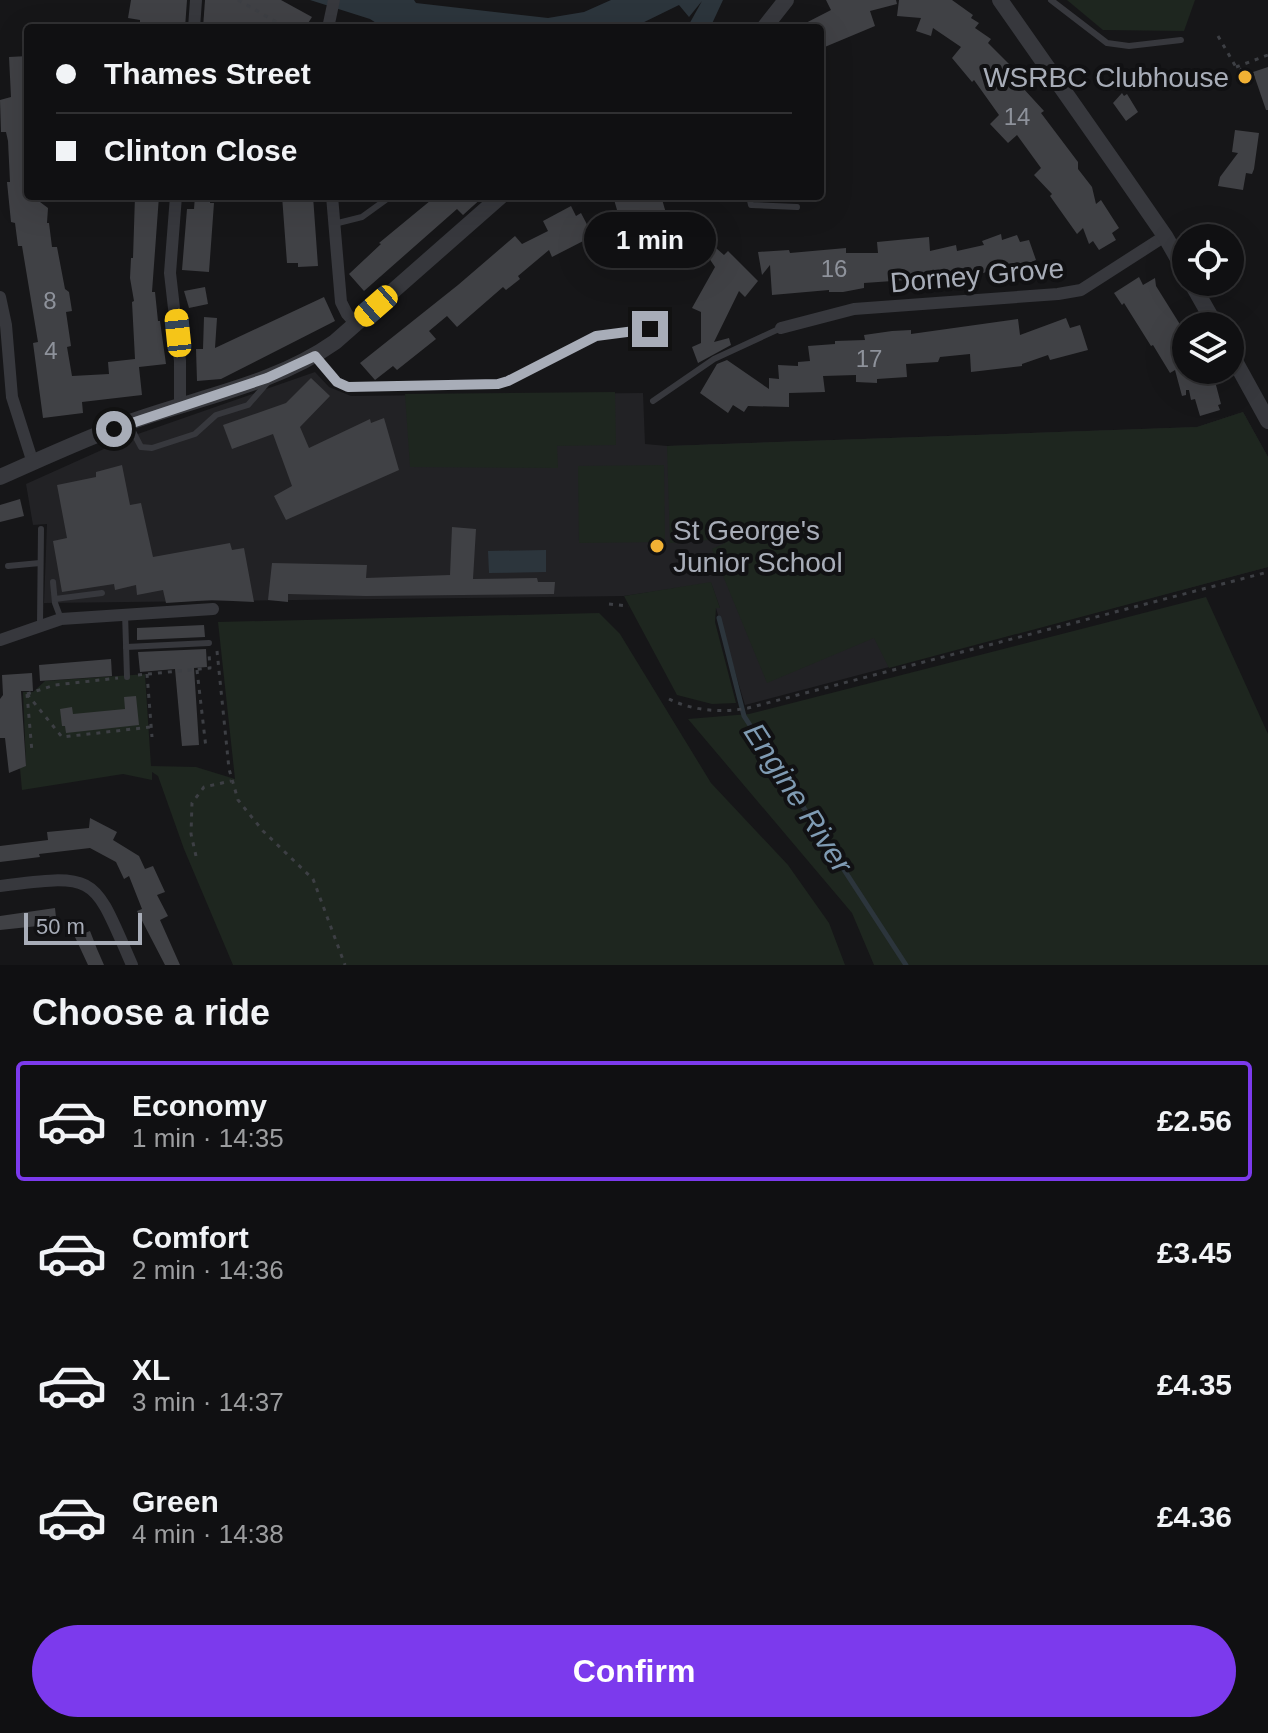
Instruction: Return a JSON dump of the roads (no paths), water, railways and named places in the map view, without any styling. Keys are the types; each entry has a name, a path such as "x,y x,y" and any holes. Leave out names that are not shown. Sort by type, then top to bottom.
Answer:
{"street":[{"path":"194,24 196,0"},
{"path":"330,22 334,0"},
{"path":"767,24 786,0"},
{"path":"1000,0 1172,248"},
{"path":"176,200 170,273 180,361 180,406"},
{"path":"332,200 341,302 356,324"},
{"path":"0,477 128,422 272,376 315,356 356,324 496,200"},
{"name":"Dorney Grove","path":"781,328 854,309 1081,290 1165,236"},
{"path":"0,297 6,325 12,397 33,463"},
{"path":"1244,377 1268,421"},
{"path":"0,640 61,619 213,609"},
{"path":"0,886 53,879 83,882 95,890 106,907 132,965"}],"lane":[{"path":"1051,0 1107,43 1129,46 1181,40"},
{"path":"334,224 362,217 385,200"},
{"path":"750,200 751,205 797,207"},
{"path":"653,401 714,359 781,328"},
{"path":"315,356 337,382 348,387 498,384 596,336 650,329"},
{"path":"128,422 141,447 146,449 189,437 216,415 248,405 272,376"},
{"path":"40,624 41,529"},
{"path":"8,566 40,563"},
{"path":"53,582 61,619"},
{"path":"55,599 102,593"},
{"path":"125,613 127,677"},
{"path":"126,647 209,643"}],"waterway":[{"name":"Engine River","path":"719,618 744,716 906,965"}],"place":[{"name":"WSRBC Clubhouse","path":"1245,77"},
{"name":"St George's Junior School","path":"657,546"}]}
